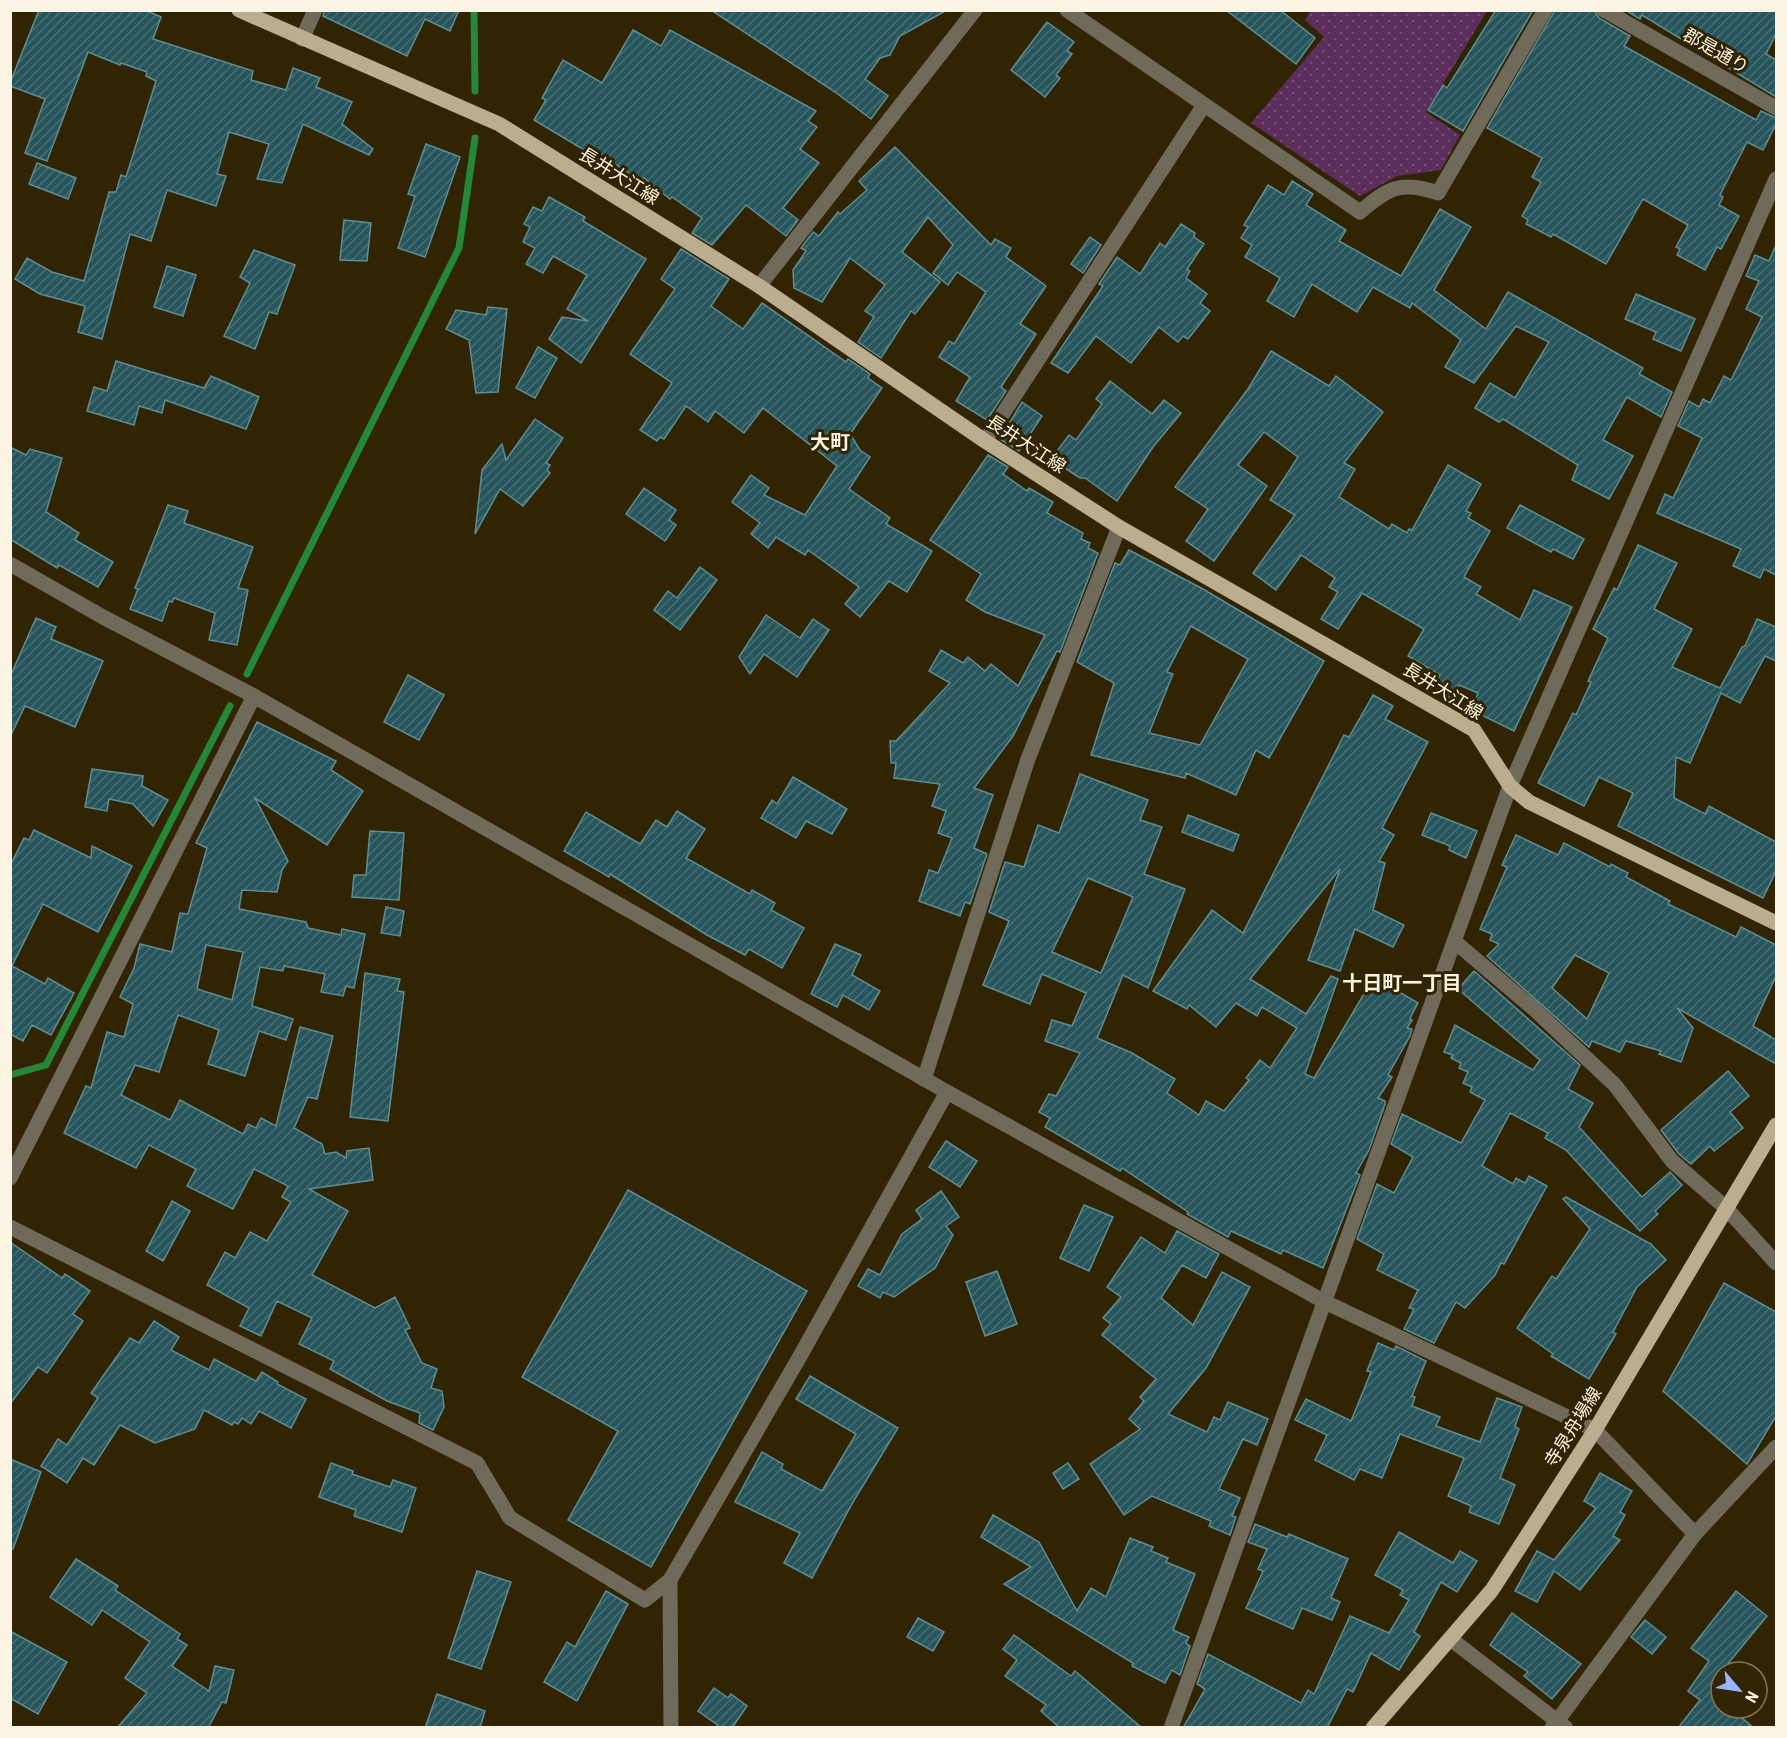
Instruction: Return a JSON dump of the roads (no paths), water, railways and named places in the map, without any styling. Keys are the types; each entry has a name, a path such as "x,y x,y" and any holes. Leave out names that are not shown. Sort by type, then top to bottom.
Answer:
{"main road":[{"name":"長井大江線","path":"239,10 499,124 759,286 985,441 1119,527 1474,730 1510,786 1529,802 1776,923"},
{"name":"寺泉舟場線","path":"1373,1728 1452,1640 1492,1590 1595,1430 1776,1125"}],"street":[{"path":"302,39 315,10"},
{"path":"759,286 975,10"},
{"path":"1067,10 1360,212 1384,191 1416,185 1438,193 1545,10"},
{"name":"郡是通り","path":"1604,10 1776,108"},
{"path":"985,441 1204,105"},
{"path":"1171,1728 1510,786 1776,179"},
{"path":"924,1079 1028,759 1119,527"},
{"path":"10,564 103,617 254,696 924,1079 1325,1302 1595,1430 1695,1534"},
{"path":"10,1178 254,696"},
{"path":"1454,941 1533,1008 1615,1085 1672,1161 1726,1208 1776,1263"},
{"path":"10,1227 477,1463 510,1518 645,1600 670,1580 799,1358 947,1092"},
{"path":"1452,1640 1558,1725 1695,1534 1776,1447"},
{"path":"670,1580 671,1728"}],"waterway":[{"path":"474,10 475,91"},
{"path":"247,674 459,248 475,138"},
{"path":"10,1075 46,1065 230,706"}],"district":[{"name":"大町","path":"830,442"},
{"name":"十日町一丁目","path":"1402,983"}]}
